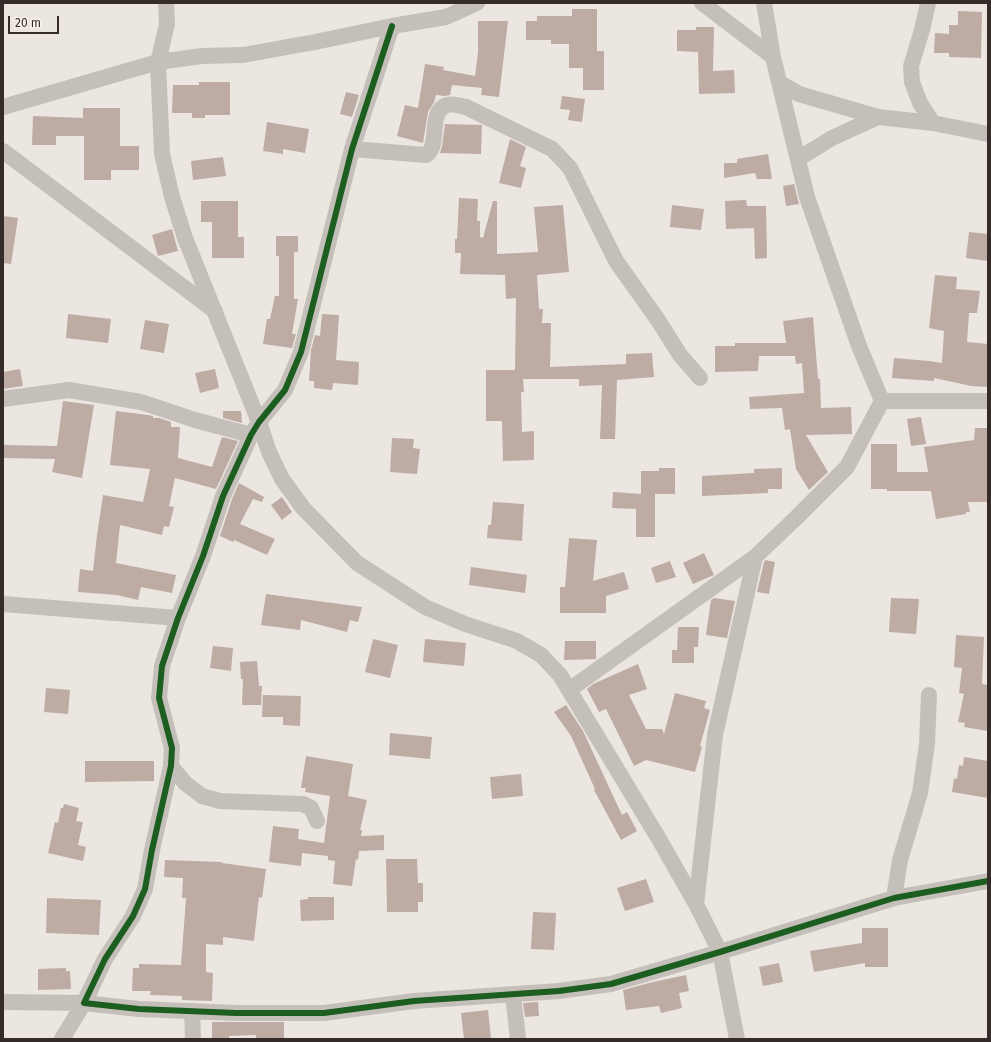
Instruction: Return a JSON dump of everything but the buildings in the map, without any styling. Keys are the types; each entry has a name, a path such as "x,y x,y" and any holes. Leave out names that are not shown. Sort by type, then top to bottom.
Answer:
{"street":[{"path":"166,3 167,24 158,62 162,154 172,197 185,238 215,312 255,428 282,479 303,508 357,563 425,607 465,624 517,641 541,655 560,675 659,839 696,904 720,952 737,1039"},
{"path":"3,107 158,62 202,56 243,55 315,42 392,26 446,17 477,3"},
{"path":"702,3 773,57"},
{"path":"764,3 773,57 810,205 859,346 882,401"},
{"path":"928,3 922,30 911,66 912,82 920,103 933,123"},
{"path":"62,1039 84,1003 105,959 133,916 145,889 152,850 171,766 172,748 160,698 162,666 178,618 203,556 223,496 255,428 285,390 301,352 352,149 392,26"},
{"path":"780,83 799,94 878,117 933,123 988,134"},
{"path":"352,149 426,155 431,150 437,113 446,105 466,107 552,149 570,168 616,261 658,320 680,355 700,378"},
{"path":"798,159 832,138 878,117"},
{"path":"3,151 215,312"},
{"path":"3,399 69,390 140,402 196,420 255,428"},
{"path":"882,401 988,401"},
{"path":"569,690 755,557 798,518 847,466 882,401"},
{"path":"696,904 715,735 755,557"},
{"path":"3,604 178,618"},
{"path":"894,898 900,860 920,793 927,744 929,695"},
{"path":"171,766 185,783 202,796 220,801 303,804 310,808 317,821"},
{"path":"3,1002 84,1003 139,1009 236,1013 324,1013 414,1001 559,991 611,984 894,898 988,881"},
{"path":"513,995 518,1039"},
{"path":"192,1011 193,1039"}],"cycle path":[{"path":"392,26 352,149 301,352 285,390 259,422 251,435 223,496 203,556 178,618 162,666 159,698 172,748 171,766 152,850 145,889 133,916 105,959 84,1003 139,1009 236,1013 324,1013 414,1001 559,991 611,984 894,898 988,881"}]}
